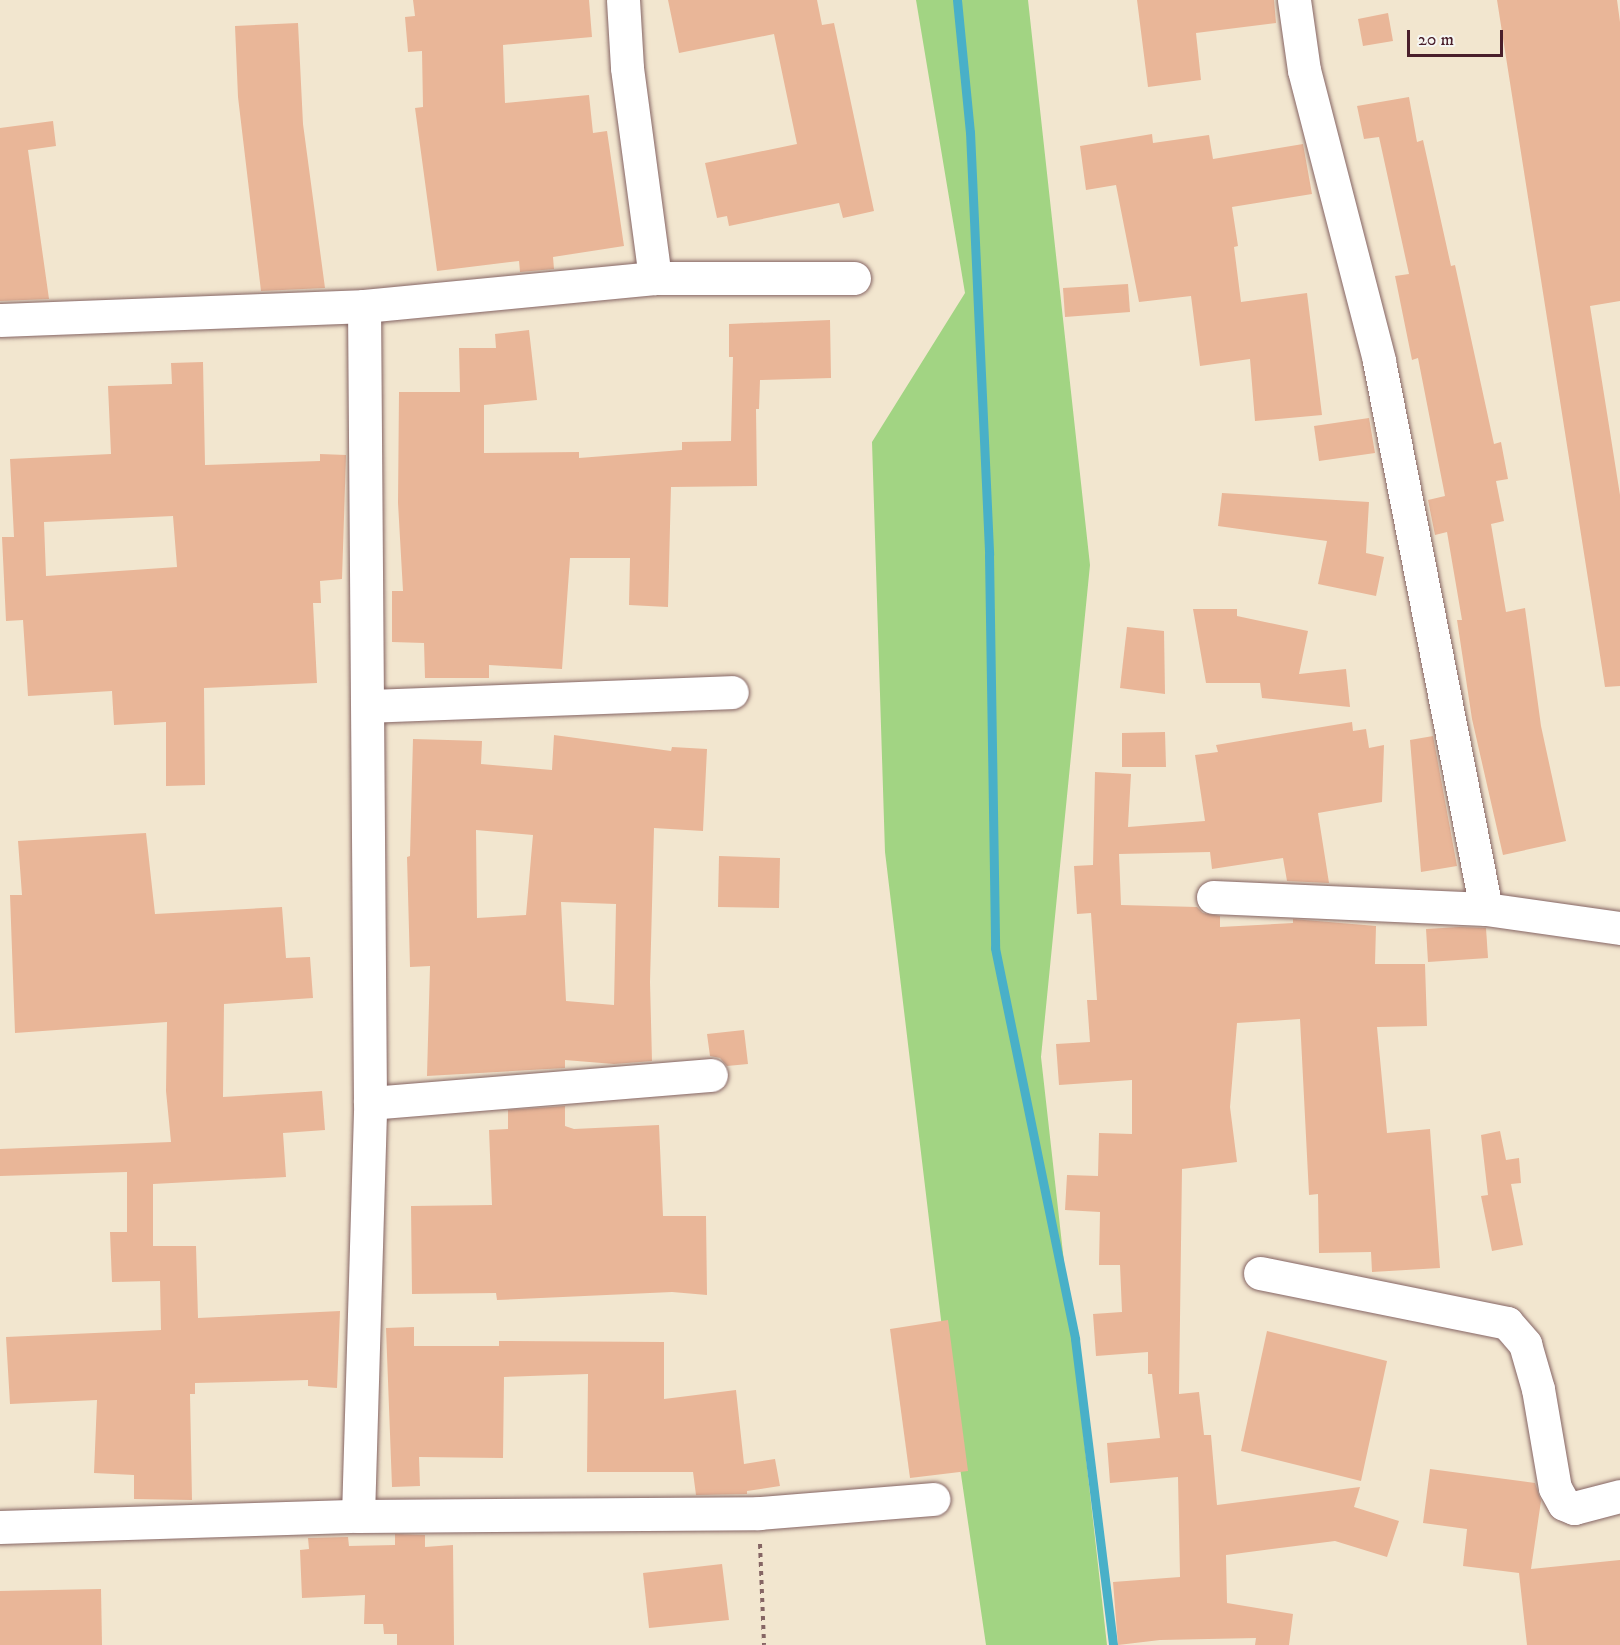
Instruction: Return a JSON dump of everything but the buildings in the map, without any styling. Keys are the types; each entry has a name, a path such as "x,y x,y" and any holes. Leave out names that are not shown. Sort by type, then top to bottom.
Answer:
{"street":[{"path":"623,0 627,68 655,278"},
{"path":"1294,0 1304,70 1379,361 1486,909"},
{"path":"0,320 364,306 655,278 854,278"},
{"path":"358,1516 370,1103 364,306"},
{"path":"368,706 732,692"},
{"path":"1213,897 1486,909 1620,928"},
{"path":"370,1103 711,1075"},
{"path":"1260,1272 1507,1323 1525,1344 1538,1389 1555,1488 1564,1504 1574,1508 1620,1496"},
{"path":"0,1527 358,1516 759,1513 933,1499"}],"path":[{"path":"759,1513 764,1645"}],"green space":[{"path":"916,0 1028,0 1090,565 1041,1057 1107,1645 986,1645 953,1420 885,852 872,442 965,293"}],"waterway":[{"path":"957,0 970,132 989,555 995,948 1075,1339 1113,1645"}]}
